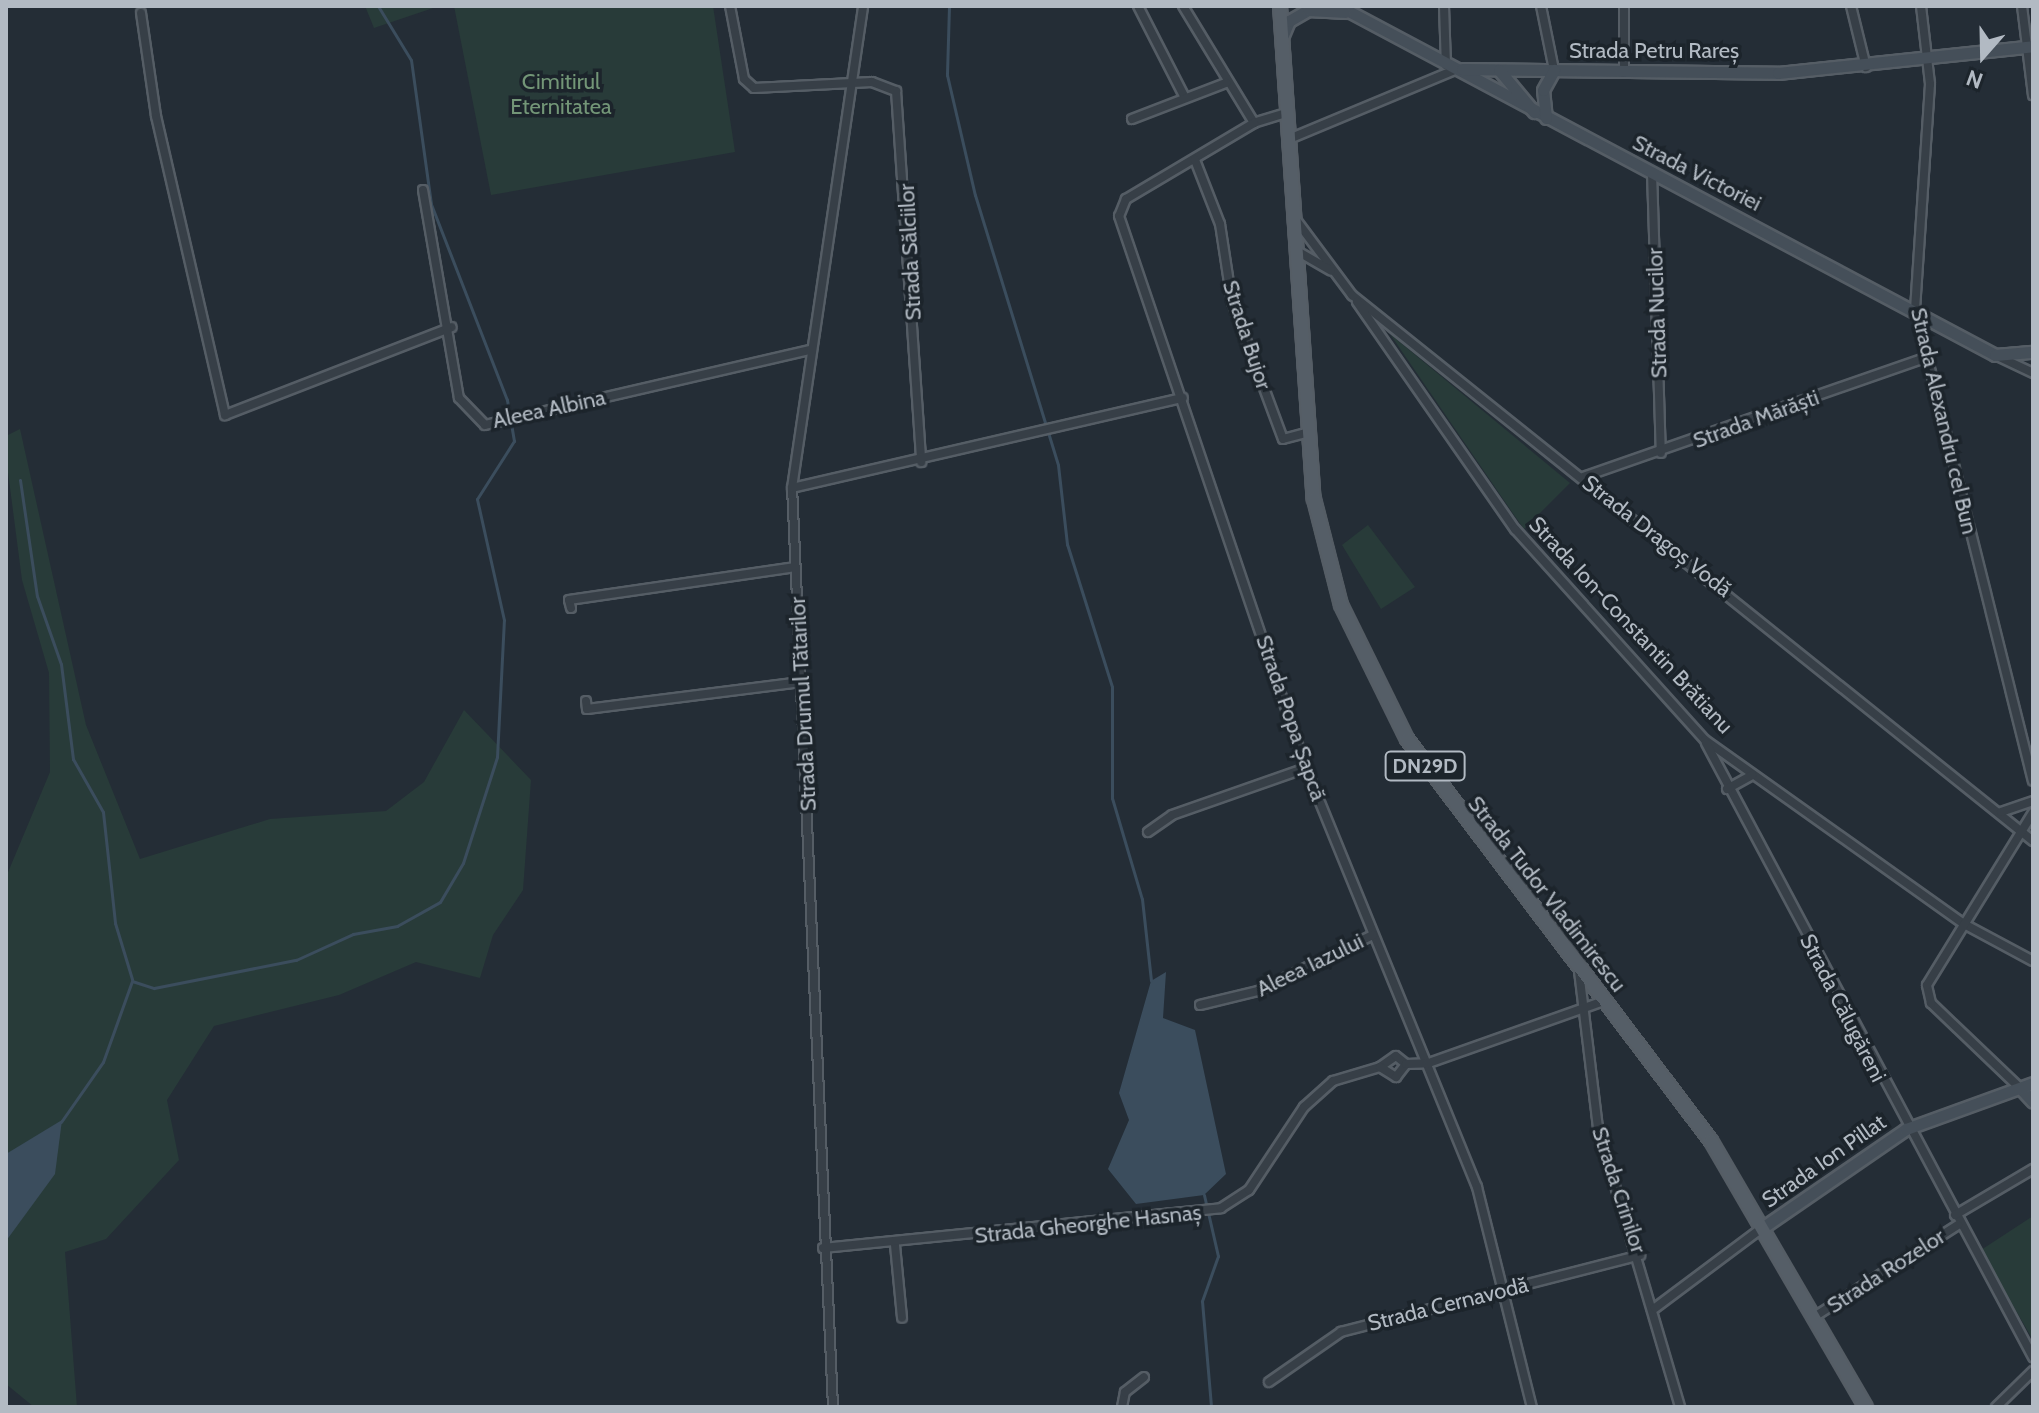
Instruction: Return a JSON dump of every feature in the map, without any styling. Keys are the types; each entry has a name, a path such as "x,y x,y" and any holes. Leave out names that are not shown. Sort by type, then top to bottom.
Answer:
{"main road":[{"name":"DN29D","path":"1280,6 1295,218"},
{"name":"Strada Victoriei","path":"1294,6 1308,10 1342,9 1534,112 1915,308 1995,355"},
{"path":"1281,39 1289,21 1308,10"},
{"name":"Strada Petru Rareș","path":"1451,67 1624,73 1866,68 1928,63 2031,46"},
{"path":"1499,70 1534,112"},
{"path":"1546,118 1543,90 1554,70"},
{"name":"Strada Tudor Vladimirescu","path":"1295,218 1309,432 1326,554 1385,704 1579,970 1711,1141 1866,1407"},
{"path":"1995,355 2033,352"},
{"name":"Strada Ion Pillat","path":"1762,1228 1906,1129 2022,1090 2033,1083"},
{"path":"2022,1090 2033,1102"}],"street":[{"path":"730,6 746,84 851,82"},
{"name":"Strada Drumul Tătarilor","path":"833,1407 823,1248 792,488 809,350 863,6"},
{"path":"1138,6 1184,96"},
{"path":"1183,6 1226,83 1254,123"},
{"path":"1444,6 1451,67"},
{"path":"1541,6 1554,70"},
{"path":"1624,6 1624,73"},
{"path":"1851,6 1866,68"},
{"name":"Strada Alexandru cel Bun","path":"1921,6 1928,63 1915,308 2033,781"},
{"path":"2022,6 2031,46 2033,95"},
{"path":"141,13 156,116 225,415 452,327"},
{"name":"Strada Petru Rareș","path":"1289,139 1451,67"},
{"name":"Strada Sălciilor","path":"851,82 890,85 903,111 921,462"},
{"path":"1132,119 1184,96 1226,83"},
{"name":"Strada Popa Șapcă","path":"1286,113 1254,123 1126,199 1119,216 1306,768 1373,935 1429,1063 1477,1187 1532,1407"},
{"name":"Strada Bujor","path":"1195,160 1217,214 1232,302 1283,439 1309,432"},
{"name":"Strada Nucilor","path":"1652,172 1661,453"},
{"name":"Aleea Albina","path":"423,190 452,327 464,410 485,425 809,350"},
{"name":"Strada Dragoș Vodă","path":"1295,218 1352,295 1583,477 2033,841"},
{"path":"1297,251 1334,273"},
{"name":"Strada Ion-Constantin Brătianu","path":"1352,295 1515,529 1705,740 1964,924 2033,961"},
{"path":"1995,355 2033,373"},
{"name":"Strada Mărăști","path":"1583,477 1661,453 1928,357"},
{"path":"792,488 1039,436 1183,398"},
{"path":"571,608 569,600 796,567"},
{"path":"586,701 587,709 801,682"},
{"name":"Strada Călugăreni","path":"1705,740 1727,789 1906,1129 2033,1357"},
{"path":"1148,832 1172,815 1306,768"},
{"path":"1727,789 1752,775"},
{"path":"2000,812 2033,801"},
{"path":"2022,1090 1926,996 1964,924 2033,813"},
{"name":"Aleea Iazului","path":"1200,1005 1258,991 1373,935"},
{"name":"Strada Crinilor","path":"1579,970 1598,1128 1640,1255 1680,1407"},
{"name":"Strada Gheorghe Hasnaș","path":"823,1248 895,1245 1198,1215 1221,1208 1249,1190 1316,1092 1380,1067 1396,1077 1406,1064 1429,1063 1604,1001"},
{"path":"1380,1067 1396,1056 1406,1064"},
{"name":"Strada Rozelor","path":"1955,1215 2033,1169"},
{"name":"Strada Rozelor","path":"1814,1317 1958,1225"},
{"name":"Strada Ion Pillat","path":"1655,1308 1762,1228"},
{"path":"895,1245 902,1318"},
{"name":"Strada Cernavodă","path":"1269,1382 1341,1332 1640,1255"},
{"path":"1996,1407 2033,1371"},
{"path":"1122,1407 1125,1392 1144,1377"}],"green space":[{"path":"365,6 439,6 374,28"},
{"name":"Cimitirul Eternitatea","path":"454,6 713,6 735,152 491,195"},
{"path":"1390,334 1570,483 1524,529 1512,512"},
{"path":"20,429 86,725 140,859 270,819 386,811 424,782 464,710 531,780 523,890 493,935 480,978 416,962 339,995 214,1026 167,1100 179,1160 106,1239 65,1252 77,1407 34,1407 6,1384 6,877 50,772 49,673 22,580 6,457 6,436"},
{"path":"1368,525 1415,587 1381,609 1342,545"},
{"path":"2033,1216 2033,1340 1981,1250"}],"water":[{"path":"1166,972 1163,1018 1195,1030 1226,1174 1204,1195 1136,1204 1108,1169 1129,1120 1119,1093 1151,981"},
{"path":"62,1120 55,1174 6,1241 6,1154"}],"waterway":[{"path":"61,1122 103,1062 132,981 154,988 296,960 353,934 397,926 440,902 463,863 497,757 504,620 477,499 514,441 507,400 431,204 411,60 378,6"},
{"path":"949,6 947,75 975,195 1058,465 1067,544 1112,687 1112,798 1142,899 1151,981"},
{"path":"20,480 37,596 61,664 73,759 103,812 115,923 132,979"},
{"path":"1204,1195 1218,1256 1202,1301 1211,1407"}]}
